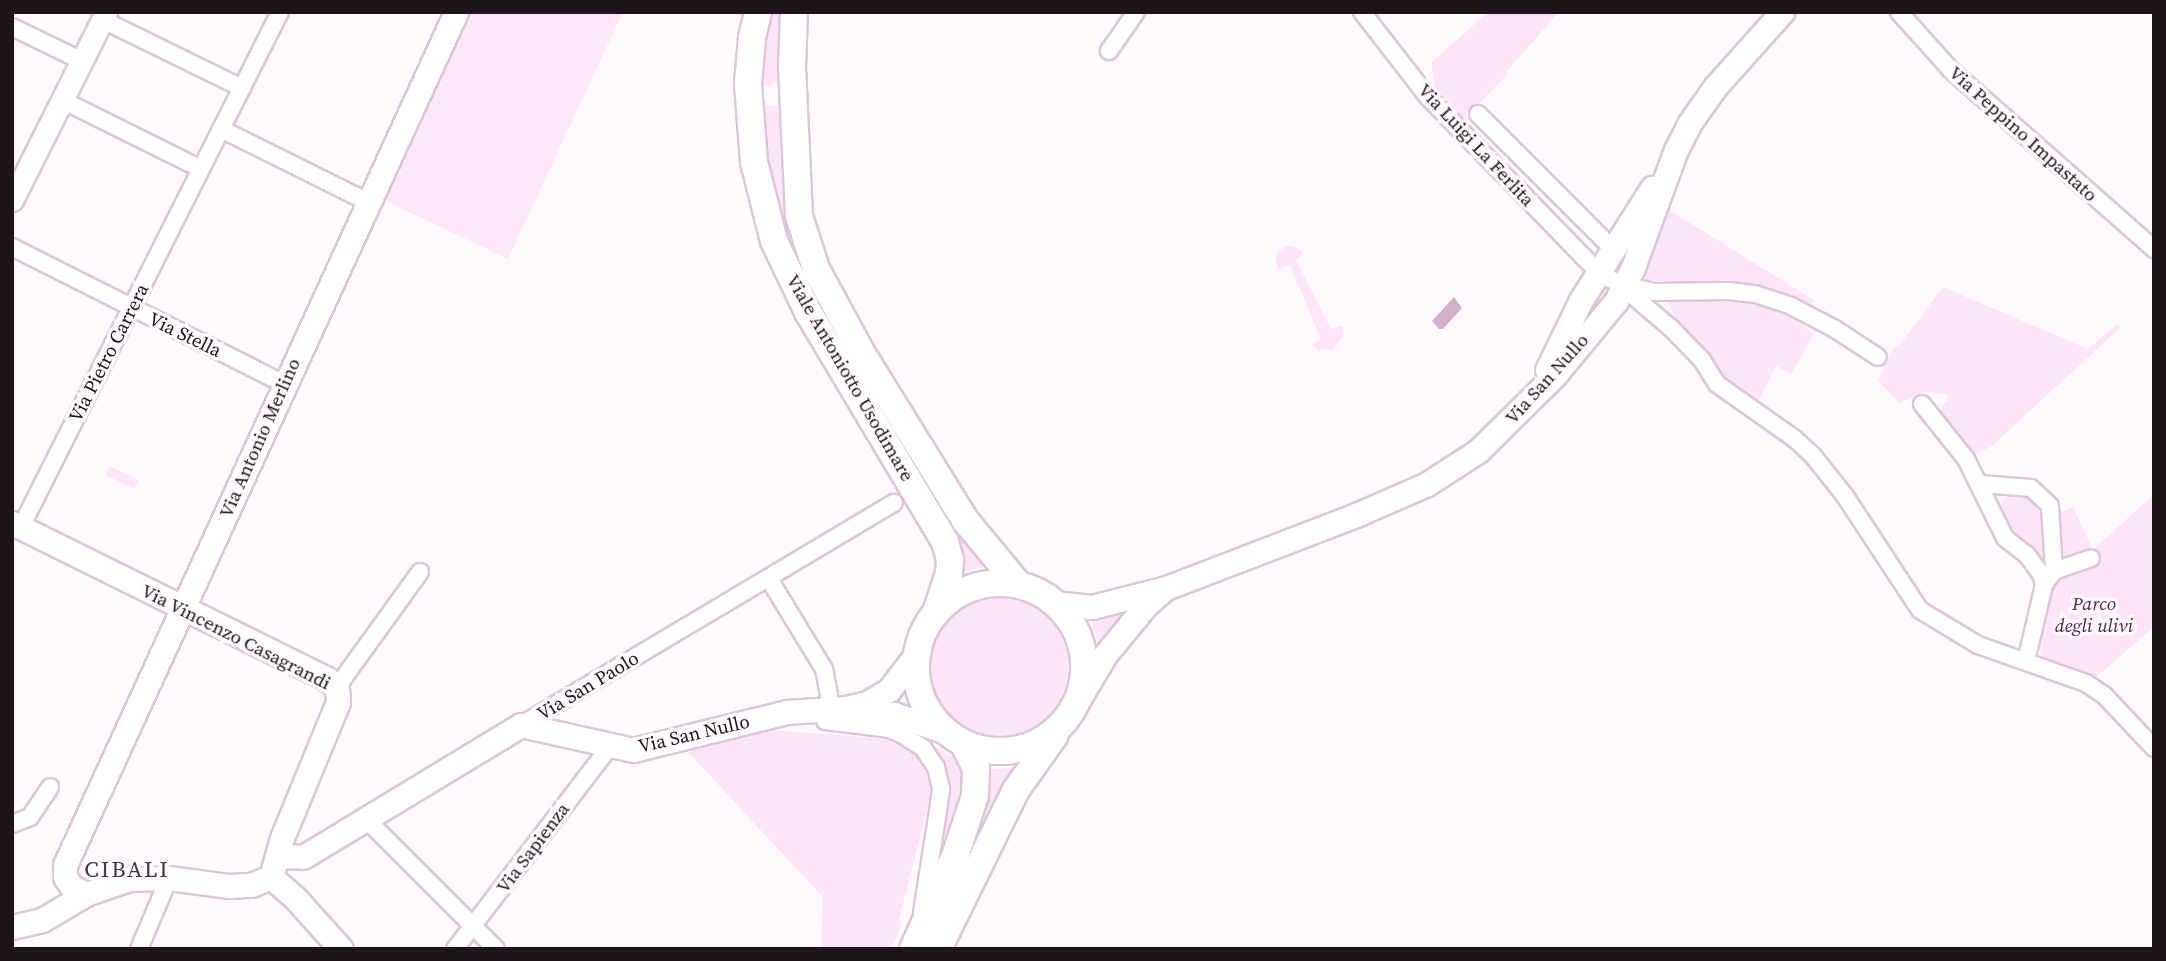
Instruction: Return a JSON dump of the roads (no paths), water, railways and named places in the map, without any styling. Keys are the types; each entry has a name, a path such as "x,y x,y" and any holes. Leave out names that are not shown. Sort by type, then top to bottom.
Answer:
{"main road":[{"name":"Via Antonio Merlino","path":"86,894 72,887 65,877 65,865 457,12"},
{"name":"Viale Antoniotto Usodimare","path":"758,12 752,38 748,85 754,162 775,241 808,312 945,542 950,560 949,573 936,613"},
{"name":"Viale Antoniotto Usodimare","path":"794,12 792,67 799,216 816,270 861,352 965,520 1018,584"},
{"name":"Via San Nullo","path":"1054,603 1092,607 1166,588 1345,520 1427,484 1478,451 1535,395 1616,301 1625,285 1637,227 1676,150 1715,87 1782,12"},
{"path":"748,85 770,95 780,90 792,67"},
{"path":"1535,395 1581,300 1613,248 1637,227"},
{"name":"Via Vincenzo Casagrandi","path":"17,525 327,679 337,687 338,702 282,838 275,866"},
{"path":"826,715 894,714 955,737 987,750 1011,751 1045,738 1069,714 1084,673 1083,650 1069,619 1054,603 1018,584 996,583 974,588 953,598 936,613 925,631 918,652 917,674 921,696 931,715 955,737 976,768 975,796 923,944"},
{"path":"923,944 1016,790 1112,646 1146,605 1166,588"},
{"path":"826,715 878,698 899,679 918,652"},
{"name":"Via San Nullo","path":"521,725 633,750 787,712 826,715"},
{"name":"Via San Paolo","path":"12,927 42,920 86,894 129,879 169,878 229,886 251,885 275,866 303,857 365,817 521,725"},
{"path":"275,866 296,899 341,949"}],"street":[{"path":"12,200 60,105 75,58 104,16 244,83 280,12"},
{"path":"1109,51 1136,12"},
{"name":"Via Luigi La Ferlita","path":"1362,12 1428,97 1598,272"},
{"name":"Via Peppino Impastato","path":"1899,12 1951,70 2154,249"},
{"path":"12,27 75,58"},
{"name":"Via Pietro Carrera","path":"17,525 199,173 227,132 244,83"},
{"path":"60,105 199,173"},
{"path":"1478,114 1613,248"},
{"path":"227,132 368,202"},
{"name":"Via Stella","path":"12,247 284,384"},
{"path":"1598,272 1625,285 1653,292 1729,290 1755,293 1791,306 1835,329 1878,358"},
{"path":"1625,285 1632,295 1672,328 1702,360 1717,384 1795,439 1814,457 1845,496 1920,610 1978,645 2096,689 2152,747"},
{"path":"1922,404 1966,459 1981,484 2005,538 2036,565 2043,585"},
{"path":"1981,484 2031,488 2046,500 2053,513 2054,571"},
{"name":"Via San Paolo","path":"521,725 894,503"},
{"path":"2026,661 2043,585 2054,571 2091,558"},
{"path":"337,687 420,572"},
{"path":"769,579 824,669 830,694 826,715 889,729 903,735 923,748 936,767 941,789 923,944"},
{"name":"Via Sapienza","path":"455,949 610,746"},
{"path":"12,824 30,817 50,787"},
{"path":"365,817 496,949"},
{"path":"139,949 169,878"}],"district":[{"name":"CIBALI","path":"127,869"}],"park label":[{"name":"Parco degli ulivi","path":"2094,615"}]}
